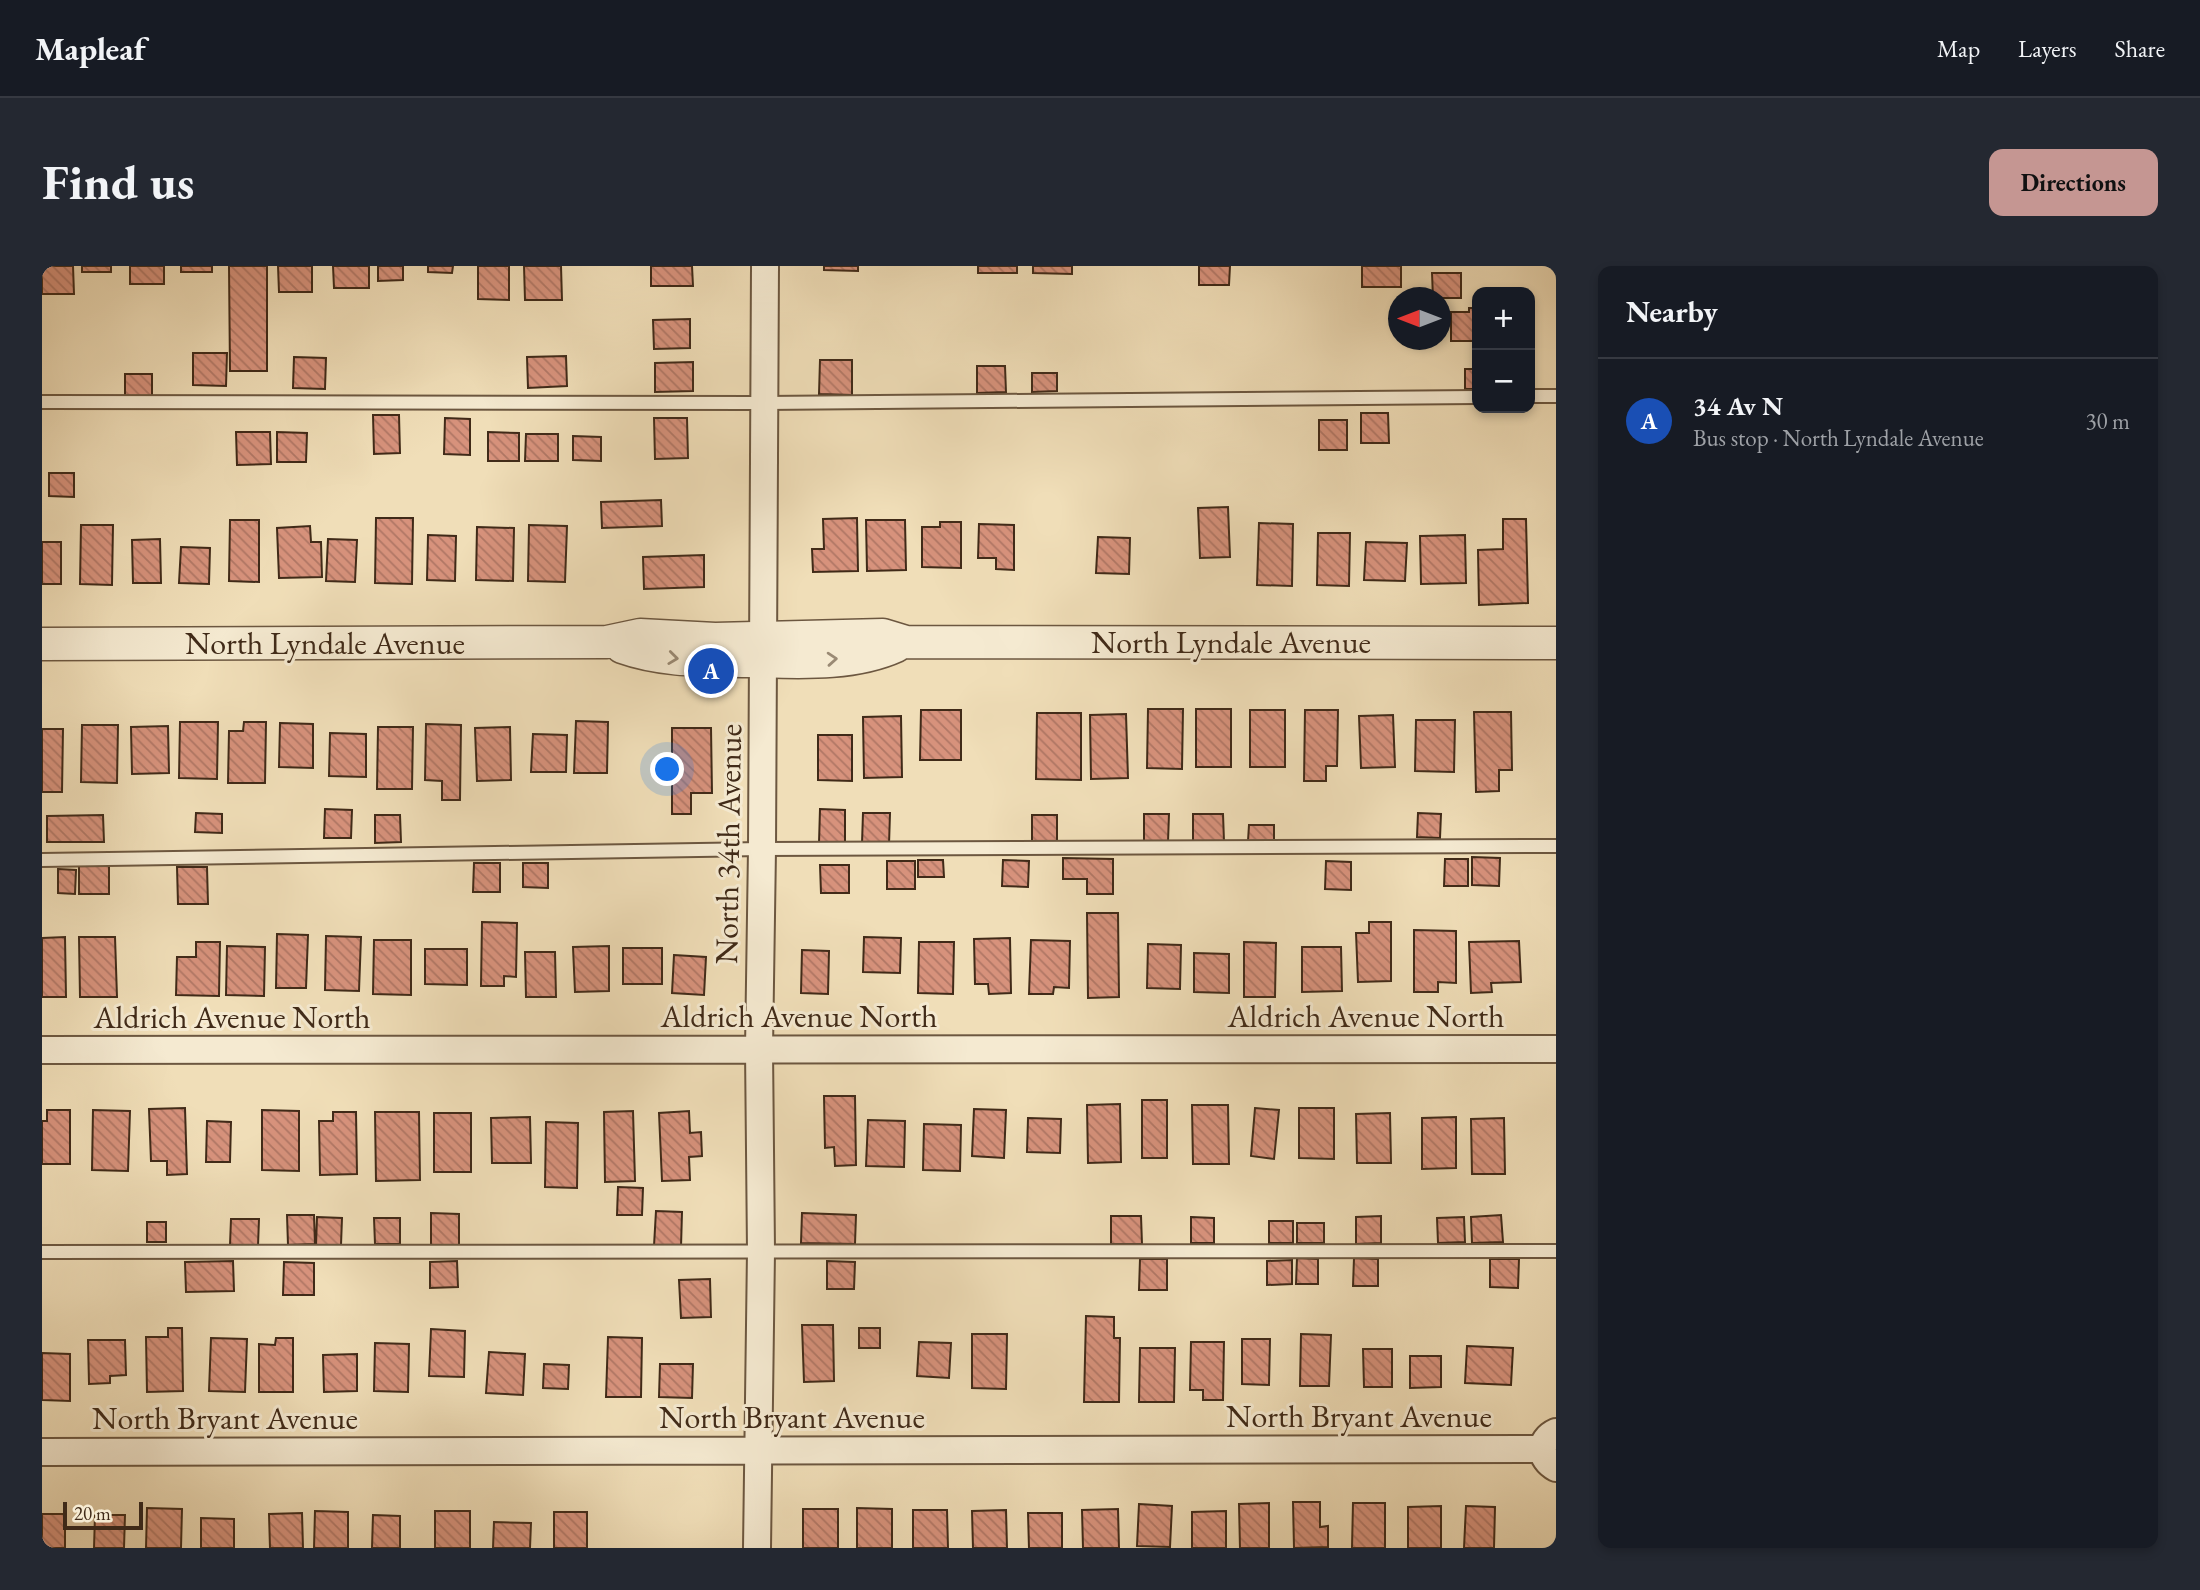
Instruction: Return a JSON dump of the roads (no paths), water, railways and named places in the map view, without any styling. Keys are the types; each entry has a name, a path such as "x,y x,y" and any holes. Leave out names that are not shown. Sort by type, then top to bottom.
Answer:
{"street":[{"name":"North 34th Avenue","path":"757,1548 761,1251 759,1049 765,266"},
{"name":"North Lyndale Avenue","path":"42,644 607,642 639,653 676,660 883,635 906,642 1556,643"},
{"name":"Aldrich Avenue North","path":"42,1050 1556,1049"},
{"name":"North Bryant Avenue","path":"42,1452 1551,1449"}],"lane":[{"path":"1535,396 1556,396"},
{"path":"42,402 765,403 1472,397"},
{"path":"42,860 762,849 1556,846"},
{"path":"42,1252 1556,1251"}],"place":[{"name":"34 Av N","path":"711,671"}]}
